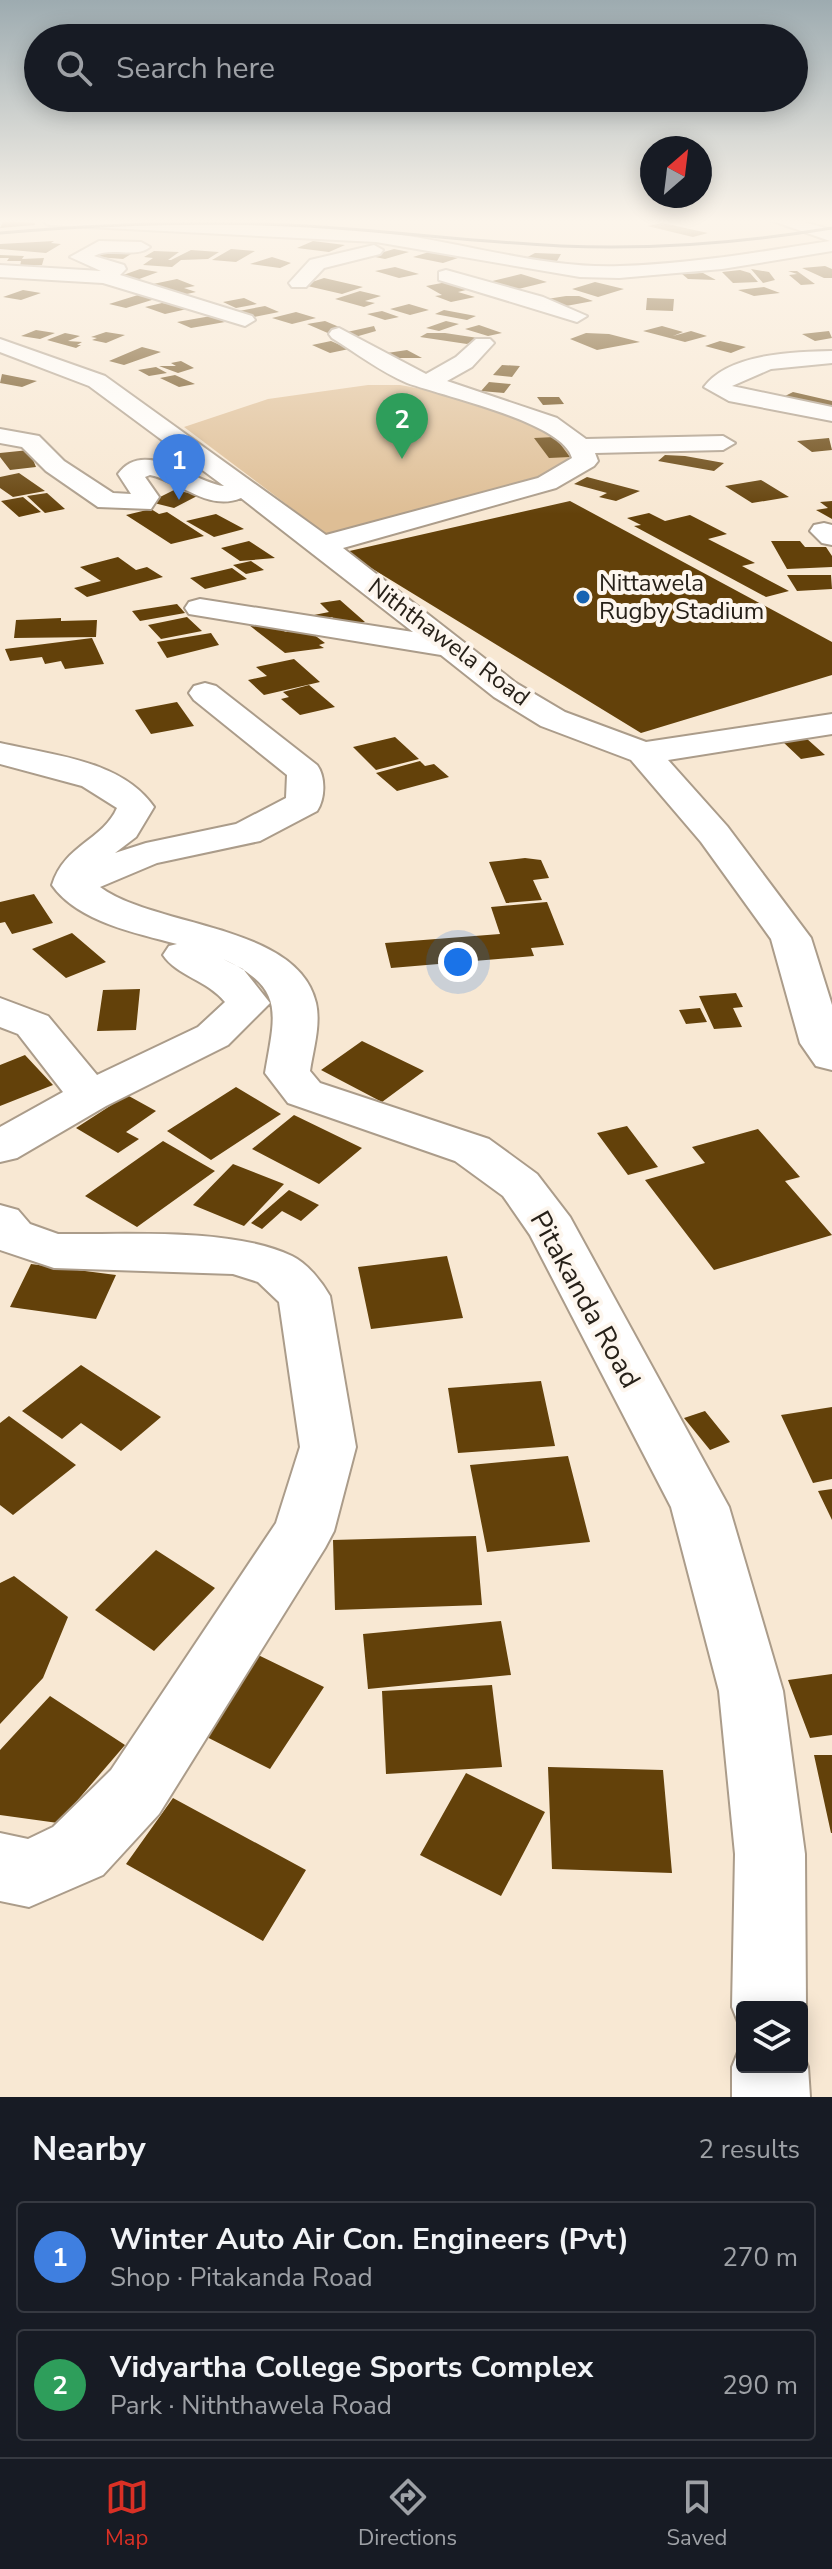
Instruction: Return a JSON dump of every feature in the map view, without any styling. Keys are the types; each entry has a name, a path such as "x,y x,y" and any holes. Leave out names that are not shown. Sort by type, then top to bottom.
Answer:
{"street":[{"path":"238,318 245,320"},
{"path":"339,334 412,377 549,423 581,446 723,443"},
{"path":"428,382 464,362 483,343"},
{"name":"Niththawela Road","path":"0,345 97,381 322,545 505,690 553,719 643,753 714,834 791,938 822,1043 832,1057"},
{"path":"832,357 792,358 765,363 731,375 715,387 737,396 832,414"},
{"path":"0,436 30,441 65,473 107,501 119,504 142,503 146,497 131,474 148,467 165,470 203,490 255,496"},
{"path":"322,545 547,483 585,461 581,446"},
{"path":"200,608 451,647"},
{"path":"71,885 146,854 247,833 304,803 305,772 205,693"},
{"path":"643,753 832,724"},
{"path":"0,753 108,783 128,793 136,807 133,820 73,870 71,885"},
{"name":"Pitakanda Road","path":"71,885 87,900 118,914 264,963 286,986 295,1004 287,1073 304,1093 472,1150 520,1185 552,1229 700,1507 708,1535 751,1691 770,1854 769,2001"},
{"path":"0,1147 90,1096 213,1036 249,1003 228,978 130,928 118,914"},
{"path":"0,1011 33,1025 90,1096"},
{"path":"0,1867 29,1873 78,1851 135,1792 304,1531 328,1447 304,1296 276,1269 235,1256 54,1251 4,1234"},
{"path":"770,2073 771,2097"}],"shaded area":[{"path":"368,385 400,385 461,396 553,431 577,457 556,476 331,538 184,427 268,399"}],"building":[{"path":"215,318 225,322 191,328 177,322"},
{"path":"272,318 316,318 316,318 292,324"},
{"path":"325,321 344,329 330,334 307,324"},
{"path":"446,321 459,324 439,331 426,328"},
{"path":"479,325 502,333 488,336 465,329"},
{"path":"374,326 376,331 355,337 347,332"},
{"path":"662,326 683,332 673,336 691,331 707,336 685,342 643,331"},
{"path":"36,330 55,333 40,339 21,336"},
{"path":"829,331 832,338 815,341 802,334"},
{"path":"106,332 125,335 106,343 92,340 97,338 91,337"},
{"path":"65,333 80,336 68,341 82,342 77,345 81,345 76,348 47,340"},
{"path":"427,333 478,338 467,344 420,337"},
{"path":"586,333 609,334 640,342 597,350 570,339"},
{"path":"331,341 349,349 330,353 312,345"},
{"path":"720,341 746,347 731,353 705,346"},
{"path":"142,347 161,352 124,365 109,361"},
{"path":"407,350 422,358 397,358 387,353"},
{"path":"181,361 194,368 178,373 159,366 176,366 171,363"},
{"path":"502,365 520,366 512,377 493,375"},
{"path":"156,367 167,373 149,376 138,370"},
{"path":"2,374 37,381 22,387 0,383"},
{"path":"175,375 195,384 179,387 160,378"},
{"path":"489,382 511,384 504,393 481,391"},
{"path":"793,392 832,401 832,409 781,398"},
{"path":"537,397 559,397 564,404 543,405"},
{"path":"555,437 570,457 549,458 534,438"},
{"path":"829,438 832,450 812,452 797,441"},
{"path":"29,450 36,467 10,470 0,457 0,453"},
{"path":"665,455 724,463 714,471 658,461"},
{"path":"19,473 45,491 13,497 0,488 0,477"},
{"path":"587,477 640,491 616,501 599,497 607,493 574,484"},
{"path":"761,480 789,497 752,503 725,486"},
{"path":"174,490 199,495 174,508 150,502"},
{"path":"47,493 65,509 45,513 27,496"},
{"path":"23,497 41,512 19,517 1,501"},
{"name":"Nittawela Rugby Stadium","path":"570,501 832,642 832,675 641,733 345,552"},
{"path":"832,501 832,519 816,510 828,508 820,502"},
{"path":"151,509 159,514 167,512 204,536 171,544 126,515"},
{"path":"649,513 665,521 690,515 727,534 708,539 755,563 742,566 789,591 766,597 634,526 641,525 627,518"},
{"path":"216,514 244,529 214,537 186,521"},
{"path":"249,541 275,558 240,561 221,548"},
{"path":"771,541 800,541 805,547 826,547 832,556 832,567 787,569"},
{"path":"118,557 136,570 147,567 163,577 87,597 74,588 101,581 80,567"},
{"path":"251,561 264,570 246,574 233,565"},
{"path":"232,568 247,579 205,589 190,578"},
{"path":"787,575 831,575 832,589 797,591"},
{"path":"340,600 365,622 342,626 332,617 308,621 304,617 329,612 320,603"},
{"path":"177,604 185,613 140,621 132,611"},
{"path":"187,617 202,631 161,639 148,625"},
{"path":"61,618 61,621 97,620 96,637 14,638 16,620"},
{"path":"264,622 286,632 299,629 313,634 325,643 319,645 324,648 285,653 249,625"},
{"path":"211,633 219,645 167,658 157,642"},
{"path":"92,638 104,664 65,669 61,661 45,664 42,657 10,661 5,649"},
{"path":"294,659 320,682 264,695 248,680 267,676 256,667"},
{"path":"309,685 335,707 300,715 281,699 289,697 283,692"},
{"path":"177,702 194,726 151,734 135,710"},
{"path":"395,737 419,759 376,770 353,747"},
{"path":"806,738 825,755 801,759 782,741"},
{"path":"420,761 425,766 434,764 449,777 397,791 376,773"},
{"path":"525,858 541,860 549,878 533,880 542,900 506,903 489,862"},
{"path":"34,894 53,923 12,934 5,922 0,923 0,902"},
{"path":"547,902 564,945 531,948 534,956 391,968 385,943 500,934 491,907"},
{"path":"72,933 106,962 66,978 32,949"},
{"path":"140,989 136,1030 97,1031 103,990"},
{"path":"736,993 743,1007 733,1008 742,1027 714,1029 699,996"},
{"path":"700,1008 707,1022 686,1024 679,1010"},
{"path":"362,1041 424,1071 382,1102 321,1070"},
{"path":"25,1055 53,1085 0,1106 0,1065"},
{"path":"236,1087 281,1114 211,1160 167,1131"},
{"path":"127,1095 156,1111 126,1132 139,1139 118,1153 76,1128"},
{"path":"294,1115 362,1148 319,1184 252,1149"},
{"path":"627,1126 658,1167 628,1175 597,1133"},
{"path":"758,1129 800,1177 785,1181 832,1235 714,1270 645,1180 705,1163 692,1147"},
{"path":"163,1141 215,1171 137,1227 85,1196"},
{"path":"233,1164 284,1184 244,1226 193,1205"},
{"path":"289,1190 319,1205 301,1221 282,1211 262,1229 251,1223"},
{"path":"447,1256 463,1318 371,1329 358,1267"},
{"path":"31,1264 116,1275 96,1319 10,1307"},
{"path":"81,1365 161,1417 121,1451 81,1423 62,1439 22,1411"},
{"path":"541,1381 555,1446 458,1453 448,1388"},
{"path":"832,1407 832,1479 813,1483 781,1415"},
{"path":"705,1411 730,1442 710,1450 684,1418"},
{"path":"9,1416 76,1465 13,1515 0,1505 0,1423"},
{"path":"568,1456 590,1542 487,1552 470,1465"},
{"path":"832,1489 832,1520 818,1491"},
{"path":"476,1536 482,1605 335,1610 333,1540"},
{"path":"156,1550 215,1588 154,1651 95,1610"},
{"path":"14,1576 68,1617 43,1678 0,1724 0,1583"},
{"path":"501,1621 511,1675 368,1689 363,1634"},
{"path":"248,1650 324,1687 270,1769 191,1729"},
{"path":"832,1674 832,1735 810,1738 788,1680"},
{"path":"492,1685 502,1767 386,1774 382,1691"},
{"path":"50,1696 125,1745 58,1823 0,1815 0,1750"},
{"path":"814,1755 832,1755 832,1833 831,1833"},
{"path":"548,1767 663,1770 672,1873 552,1869"},
{"path":"466,1773 545,1812 501,1896 420,1855"},
{"path":"173,1798 306,1870 263,1941 126,1864"}],"place":[{"name":"Vidyartha College Sports Complex","path":"402,459"},
{"name":"Winter Auto Air Con. Engineers (Pvt)","path":"179,500"},
{"name":"Nittawela Rugby Stadium","path":"583,597"}]}
